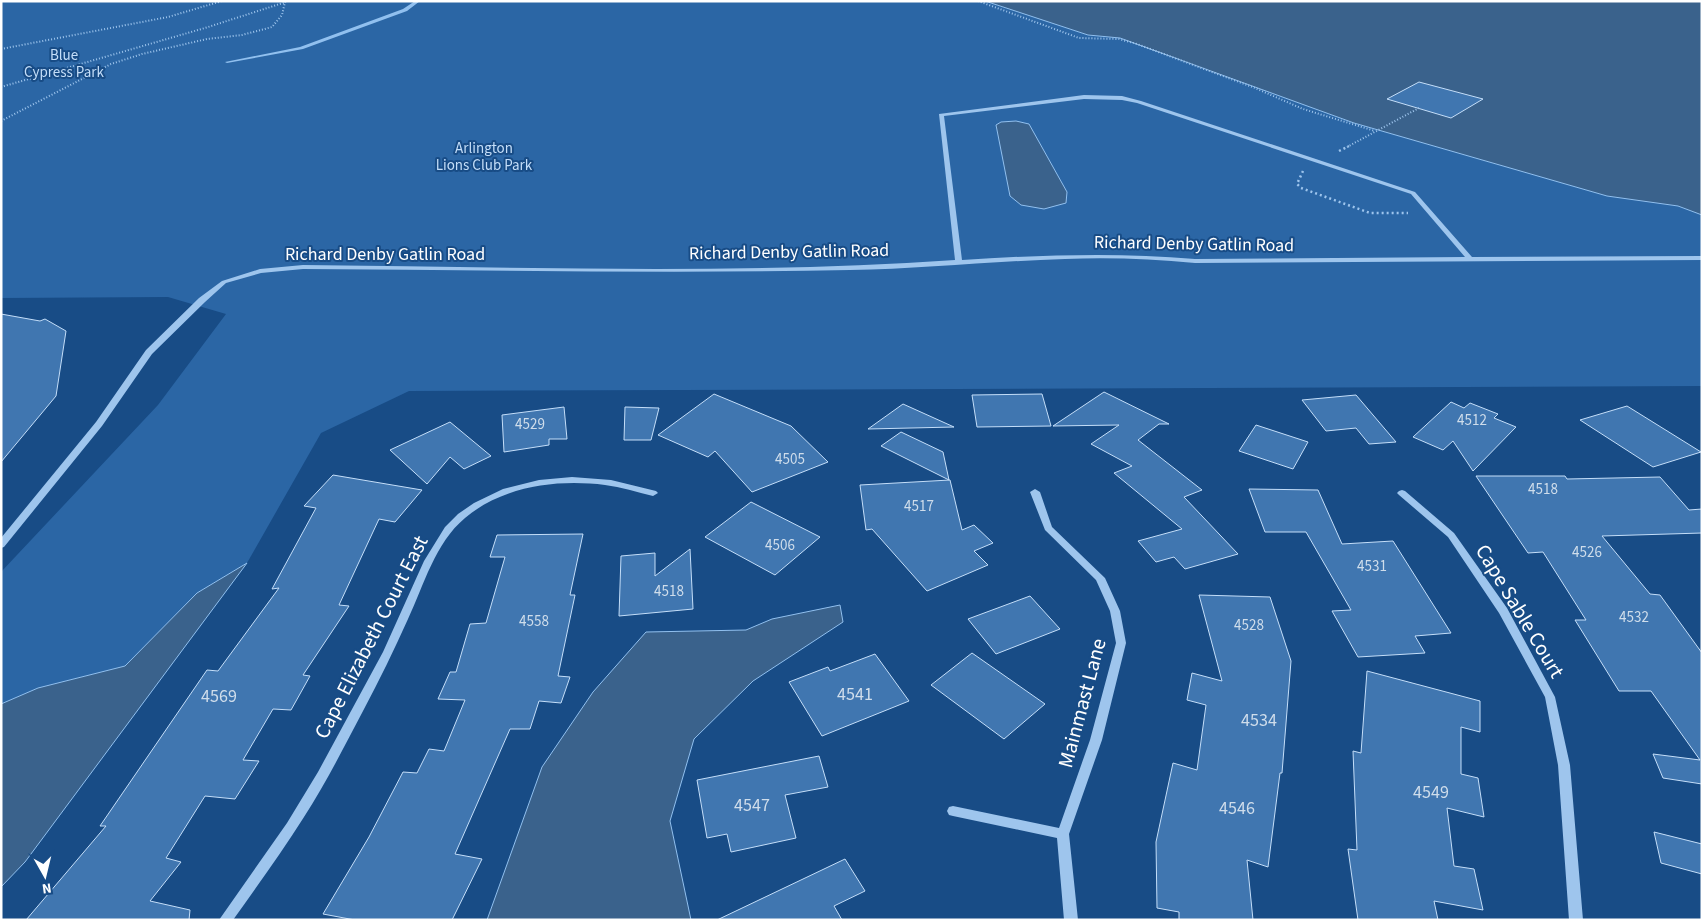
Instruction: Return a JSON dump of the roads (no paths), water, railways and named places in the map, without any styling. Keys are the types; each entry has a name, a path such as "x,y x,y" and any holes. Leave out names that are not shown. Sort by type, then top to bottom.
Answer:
{"street":[{"path":"959,261 941,115 1100,96 1139,102 1413,193 1471,260"},
{"name":"Richard Denby Gatlin Road","path":"1,545 100,424 149,352 202,300 224,282 260,271 303,268 855,268 959,261 1149,256 1195,261 1702,258"},
{"name":"Cape Elizabeth Court East","path":"225,920 310,796 398,631 438,542 452,524 476,505 508,491 542,483 566,480 606,482 653,493"},
{"name":"Mainmast Lane","path":"1035,492 1048,528 1100,578 1115,611 1121,643 1096,740 1063,834 1071,920"},
{"name":"Cape Sable Court","path":"1402,493 1450,534 1503,611 1550,697 1564,765 1576,920"},
{"path":"953,811 1063,834"}],"waterway":[{"path":"227,62 301,48 405,10 418,1"}],"park label":[{"name":"Blue Cypress Park","path":"64,64"},
{"name":"Arlington Lions Club Park","path":"484,156"}]}
